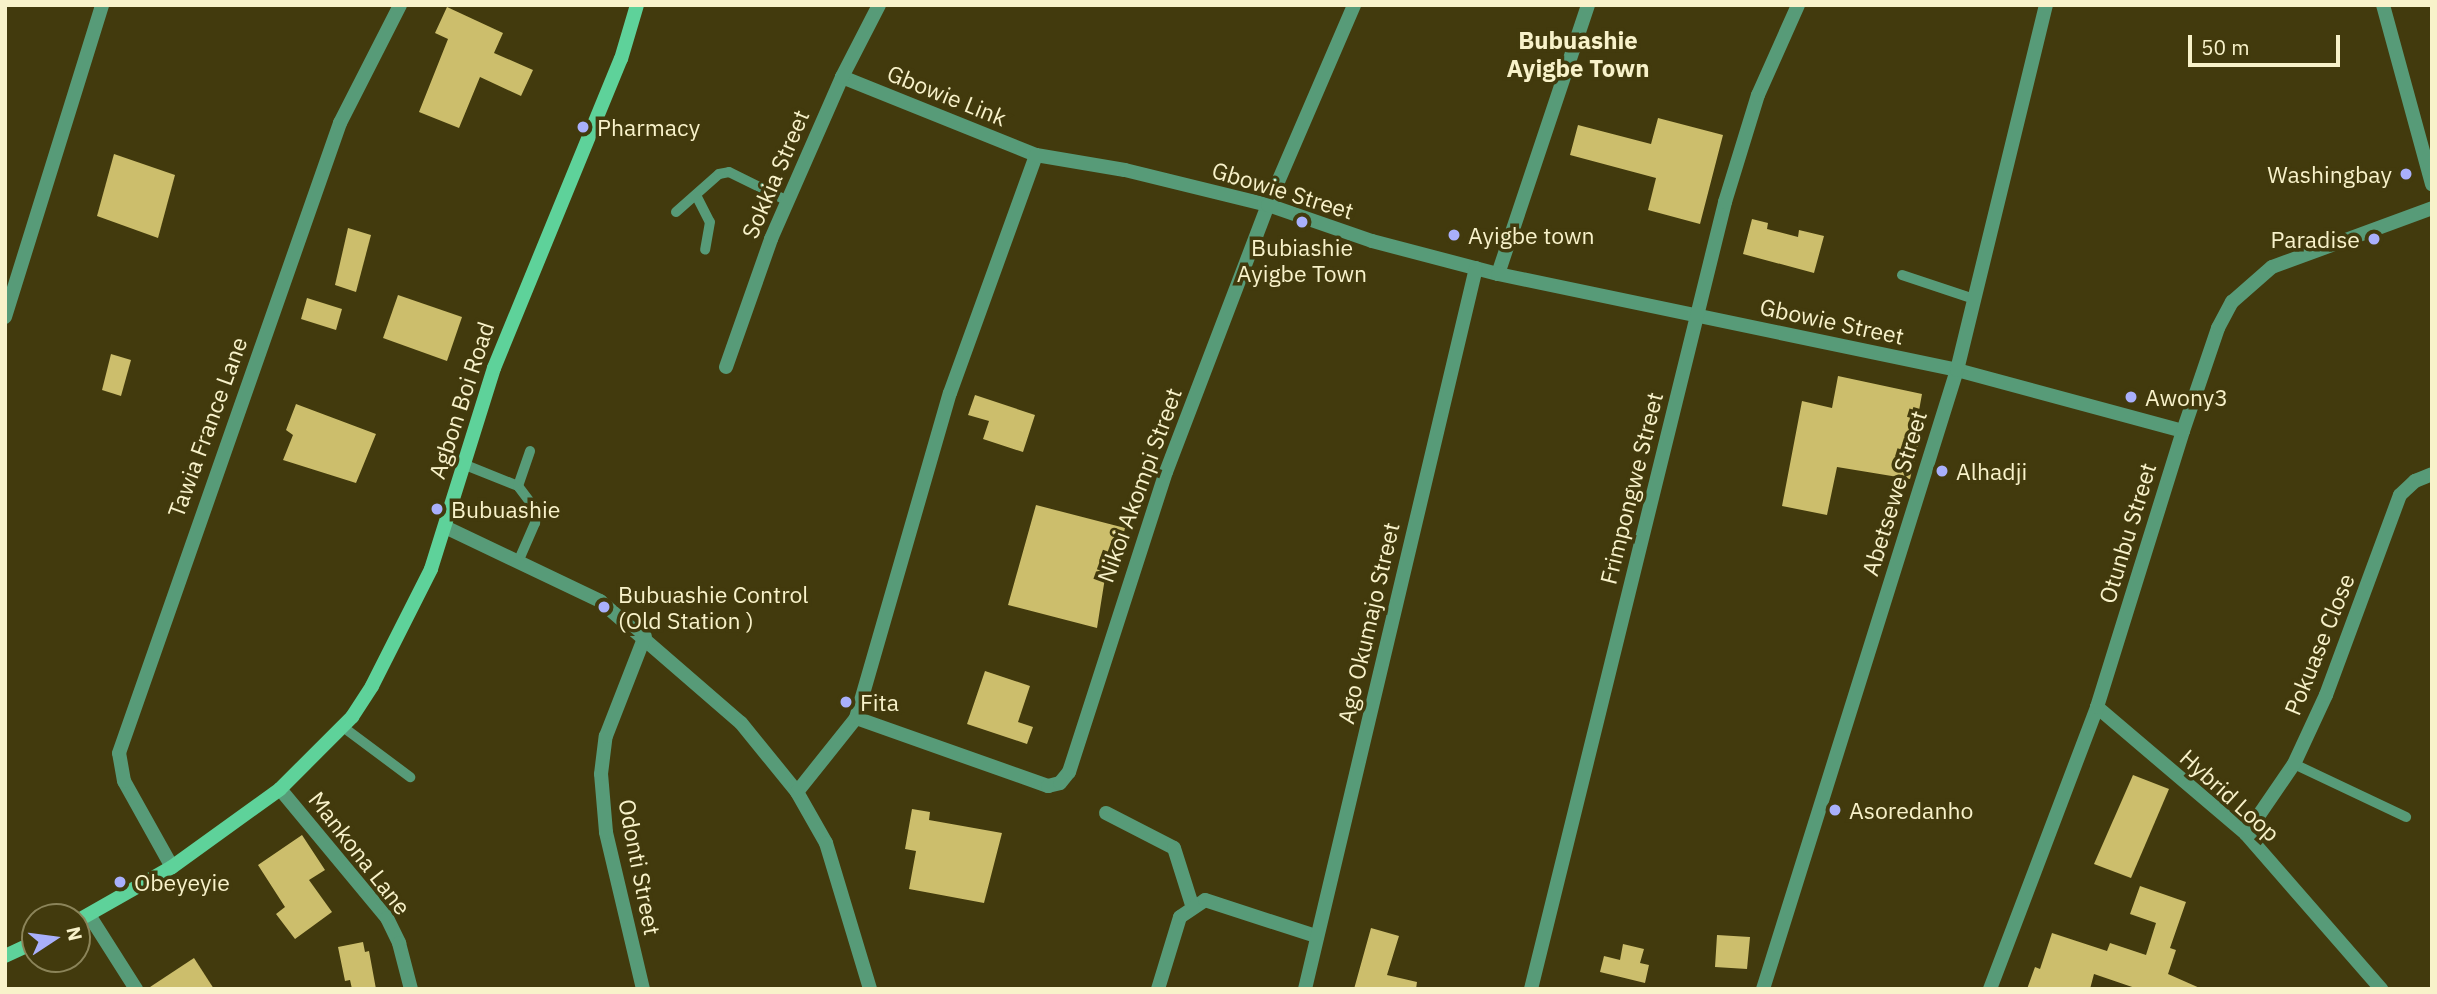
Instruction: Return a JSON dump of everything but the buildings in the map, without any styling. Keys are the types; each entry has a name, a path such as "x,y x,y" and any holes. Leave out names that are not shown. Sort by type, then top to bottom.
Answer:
{"street":[{"path":"5,317 102,5"},
{"name":"Tawia France Lane","path":"172,867 124,781 119,753 340,123 400,5"},
{"name":"Agbon Boi Road","path":"91,913 172,867 280,789 343,727 393,649 431,569 463,464 515,312 621,59 637,5"},
{"name":"Sokkia Street","path":"726,367 788,201 842,77 879,5"},
{"name":"Nikoi Akompi Street","path":"856,718 1048,786 1069,772 1166,472 1268,205 1354,5"},
{"path":"1498,274 1588,5"},
{"name":"Frimpongwe Street","path":"1531,989 1696,316 1758,95 1798,5"},
{"name":"Abetsewe Street","path":"1763,989 1956,370 2046,5"},
{"path":"2383,5 2432,184"},
{"name":"Gbowie Link","path":"842,77 1036,155"},
{"path":"797,792 856,718 950,393 1036,155"},
{"name":"Gbowie Street","path":"1036,155 1125,170 1268,205 1360,237 1498,274 1956,370 2183,431"},
{"name":"Otunbu Street","path":"1990,989 2097,707 2183,431 2218,328 2232,302 2250,283 2285,261 2432,208"},
{"name":"Ago Okumajo Street","path":"1305,989 1476,268"},
{"name":"Pokuase Close","path":"2246,834 2294,764 2326,695 2400,495 2415,481 2432,474"},
{"path":"445,527 600,601 645,636 741,723 797,792 830,853 870,989"},
{"name":"Odonti Street","path":"643,989 606,832 601,774 606,736 645,636"},
{"name":"Hybrid Loop","path":"2097,707 2246,834 2381,989"},
{"name":"Mankona Lane","path":"280,789 387,918 399,943 411,989"},
{"path":"1106,813 1174,848 1192,905"},
{"path":"1158,989 1180,917 1192,905 1205,900 1316,936"},
{"path":"91,929 136,989"},
{"path":"5,957 21,949"}],"lane":[{"path":"676,212 719,174 729,172 788,201"},
{"path":"696,195 710,222 705,250"},
{"path":"1902,275 1973,299"},
{"path":"518,486 530,451"},
{"path":"463,464 518,486 536,510 535,523 518,562"},
{"path":"343,727 410,777"},
{"path":"2294,764 2406,817"}],"place":[{"name":"Pharmacy","path":"583,127"},
{"name":"Washingbay","path":"2406,174"},
{"name":"Bubiashie Ayigbe Town","path":"1302,222"},
{"name":"Ayigbe town","path":"1454,235"},
{"name":"Paradise","path":"2374,239"},
{"name":"Awony3","path":"2131,397"},
{"name":"Alhadji","path":"1942,471"},
{"name":"Bubuashie","path":"437,509"},
{"name":"Bubuashie Control (Old Station )","path":"604,607"},
{"name":"Fita","path":"846,702"},
{"name":"Asoredanho","path":"1835,810"},
{"name":"Obeyeyie","path":"120,882"}],"district":[{"name":"Bubuashie Ayigbe Town","path":"1578,55"}]}
